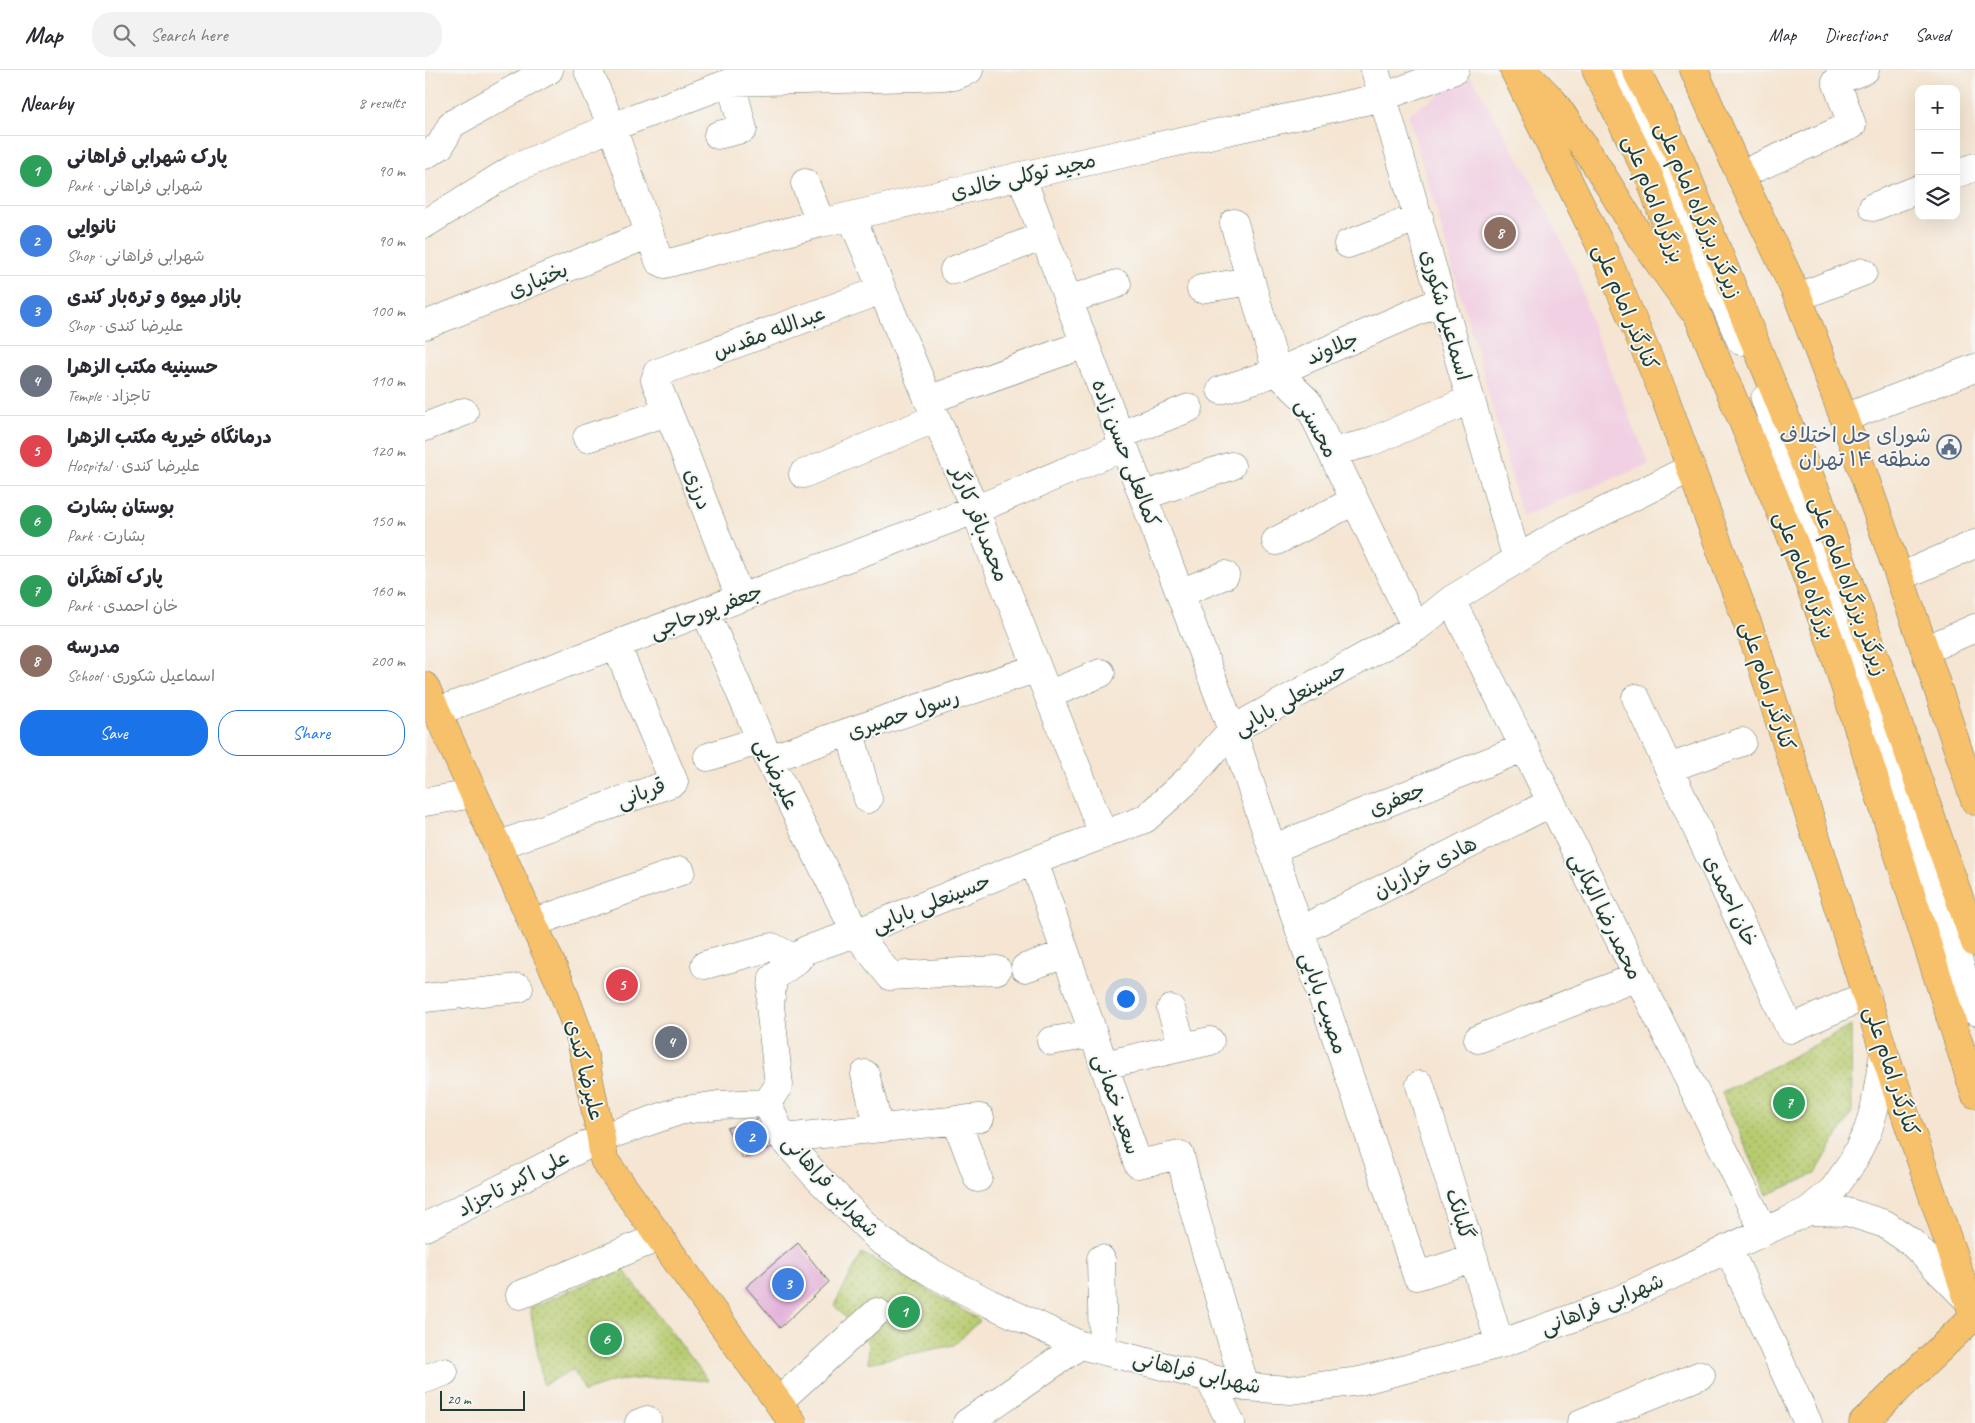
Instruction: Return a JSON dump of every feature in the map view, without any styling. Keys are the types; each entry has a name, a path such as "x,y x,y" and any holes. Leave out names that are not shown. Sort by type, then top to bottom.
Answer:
{"main road":[{"name":"کنارگذر امام علی","path":"1514,70 1607,259 1664,395 1691,468 1755,647 1885,1052 1972,1312"},
{"path":"1523,70 1553,101 1595,163 1641,238 1699,318"},
{"name":"بزرگراه امام علی","path":"1597,70 1651,178 1699,318 1797,548 1831,643 1975,1094"},
{"name":"زیرگذر بزرگراه امام علی","path":"1636,70 1675,147 1824,511 1975,943"},
{"path":"1694,70 1740,175 1798,298 1844,418 1900,577 1975,801"},
{"name":"علیرضا کندی","path":"425,686 560,983 581,1040 601,1138 603,1160 786,1413"},
{"path":"1863,1423 1972,1312"}],"street":[{"path":"425,155 440,146 452,124 549,70"},
{"path":"588,70 612,127 649,234"},
{"name":"اسماعیل شکوری","path":"1375,70 1517,559"},
{"name":"مجید توکلی خالدی","path":"649,234 659,261 665,264 821,223 1021,176 1383,97 1455,70"},
{"path":"1616,70 1636,104 1757,379 1855,642 1975,1011"},
{"path":"1740,175 1852,125 1836,81 1865,70"},
{"path":"425,224 513,169 612,127 731,82 959,72"},
{"path":"718,135 743,129 731,82"},
{"path":"1960,172 1975,166"},
{"name":"کمالعلی حسن زاده","path":"1021,176 1085,344 1114,444 1143,496 1231,730"},
{"path":"805,183 821,223"},
{"path":"1873,206 1915,190"},
{"name":"محمدباقر کارگر","path":"851,216 975,510 1103,834"},
{"path":"1348,244 1419,217"},
{"name":"محسنی","path":"1234,223 1277,372 1307,402 1416,628"},
{"name":"بختیاری","path":"425,325 649,234"},
{"path":"954,270 1044,236"},
{"path":"1798,298 1863,272"},
{"path":"1201,289 1251,280"},
{"path":"1068,300 1117,284"},
{"name":"عبدالله مقدس","path":"656,377 882,290"},
{"name":"جلاوند","path":"1221,390 1277,372 1441,301"},
{"path":"803,474 932,409 1085,344"},
{"path":"1844,418 1975,368"},
{"name":"درزی","path":"656,377 740,598"},
{"path":"1331,452 1368,443 1470,400"},
{"name":"جعفر پورحاجی","path":"436,712 975,510 1189,408"},
{"path":"425,427 464,412"},
{"path":"587,438 668,412"},
{"path":"1143,496 1231,466"},
{"name":"حسینعلی بابایی","path":"767,1103 779,1085 769,1006 773,978 801,955 1034,861 1145,819 1190,778 1231,730 1416,628 1451,600 1560,532 1691,468"},
{"path":"1276,542 1354,501"},
{"path":"1900,577 1975,544"},
{"path":"1180,593 1225,575"},
{"name":"محمدرضا الیکایی","path":"1451,600 1550,803 1764,1231"},
{"name":"علیرضایی","path":"705,612 765,749 856,933 890,976 997,970"},
{"path":"1925,650 1975,628"},
{"name":"قربانی","path":"497,846 674,782 616,645"},
{"name":"رسول حصیری","path":"708,757 765,749 850,732 1037,668"},
{"path":"1048,695 1101,673"},
{"name":"خان احمدی","path":"1636,698 1790,1028 1867,995"},
{"name":"مصیب بابایی","path":"1231,730 1417,1276 1474,1258"},
{"path":"850,732 868,799"},
{"path":"1669,768 1742,742"},
{"name":"جعفری","path":"1272,849 1523,748"},
{"path":"425,802 473,794"},
{"name":"هادی خرازیان","path":"1300,931 1550,803"},
{"name":"سعید خمانی","path":"1034,861 1138,1164 1180,1155 1192,1204 1245,1387"},
{"path":"533,923 681,871"},
{"path":"705,965 772,947 801,955"},
{"path":"1025,968 1065,954"},
{"path":"1478,1039 1637,977"},
{"path":"425,998 519,988"},
{"path":"1171,1009 1183,1047"},
{"path":"1051,1041 1093,1034"},
{"path":"1104,1065 1210,1041"},
{"name":"شهرابی فراهانی","path":"767,1103 783,1138 816,1176 880,1240 932,1273 989,1303 1092,1348 1245,1387 1290,1390 1360,1380 1500,1344 1606,1306 1807,1210 1833,1190 1852,1162 1868,1130 1875,1106 1885,1052"},
{"path":"865,1074 879,1128"},
{"name":"گلبانک","path":"1421,1084 1500,1344"},
{"name":"علی اکبر تاجزاد","path":"425,1227 601,1138 679,1111 718,1105 767,1103"},
{"path":"783,1138 968,1119 978,1178"},
{"name":"شهرابی فراهانی","path":"1807,1210 1847,1212 1885,1224 1911,1242 1972,1312"},
{"path":"520,1295 659,1236"},
{"path":"1727,1248 1808,1423"},
{"path":"967,1423 1092,1348 1101,1259"},
{"path":"786,1413 877,1312"},
{"path":"1591,1421 1701,1375"},
{"path":"1209,1378 1231,1423"}],"shaded area":[{"path":"1471,76 1537,191 1578,276 1593,328 1649,464 1522,516 1483,372 1408,114"}],"green space":[{"path":"1851,1026 1852,1112 1815,1174 1767,1195 1722,1093"},
{"path":"862,1253 980,1320 954,1345 868,1363 869,1343 834,1305"},
{"path":"622,1268 709,1381 660,1377 615,1381 585,1391 573,1370 543,1385 530,1308"}],"building":[{"path":"761,1118 775,1146 743,1159 727,1128"},
{"path":"798,1243 829,1282 780,1328 746,1287"}],"place":[{"name":"مدرسه","path":"1500,233"},
{"name":"شورای حل اختلاف منطقه ۱۴ تهران","path":"1949,447"},
{"name":"درمانگاه خیریه مکتب الزهرا","path":"622,985"},
{"name":"حسینیه مکتب الزهرا","path":"671,1042"},
{"name":"پارک آهنگران","path":"1789,1103"},
{"name":"نانوایی","path":"751,1137"},
{"name":"بازار میوه و تره‌بار کندی","path":"788,1284"},
{"name":"پارک شهرابی فراهانی","path":"904,1312"},
{"name":"بوستان بشارت","path":"606,1339"}]}
